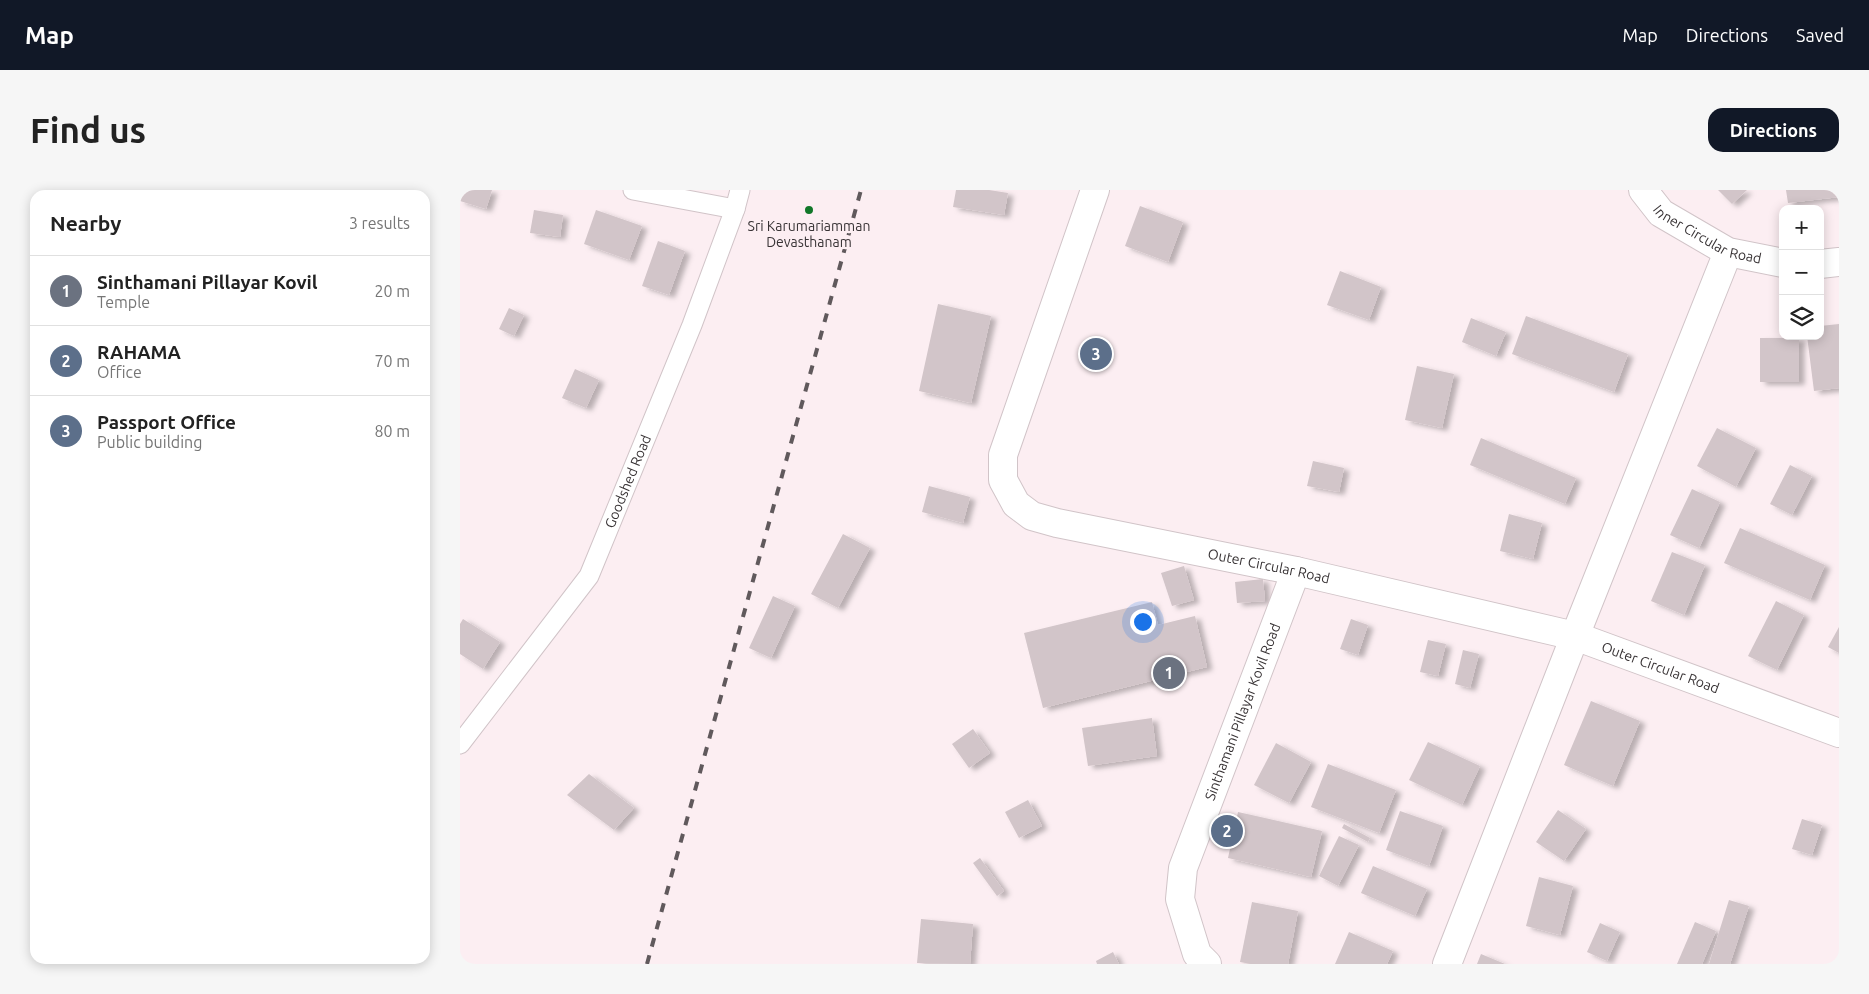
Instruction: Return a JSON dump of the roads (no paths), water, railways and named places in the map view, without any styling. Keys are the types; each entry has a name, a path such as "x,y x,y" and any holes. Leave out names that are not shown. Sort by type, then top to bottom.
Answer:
{"street":[{"path":"633,190 735,209"},
{"name":"Goodshed Road","path":"460,744 589,576 692,325 735,209 740,190"},
{"name":"Outer Circular Road","path":"1095,190 1003,456 1003,480 1016,504 1032,516 1057,523 1296,571 1575,636 1839,733"},
{"name":"Inner Circular Road","path":"1643,190 1662,213 1728,252 1779,263"},
{"path":"1447,964 1728,252"},
{"path":"1824,264 1839,262"},
{"name":"Sinthamani Pillayar Kovil Road","path":"1207,964 1197,954 1180,899 1183,868 1296,571"}],"railway":[{"path":"647,964 861,190"}],"place":[{"name":"Sri Karumariamman Devasthanam","path":"809,210"},
{"name":"Passport Office","path":"1096,354"},
{"name":"Sinthamani Pillayar Kovil","path":"1169,673"},
{"name":"RAHAMA","path":"1227,831"}]}
